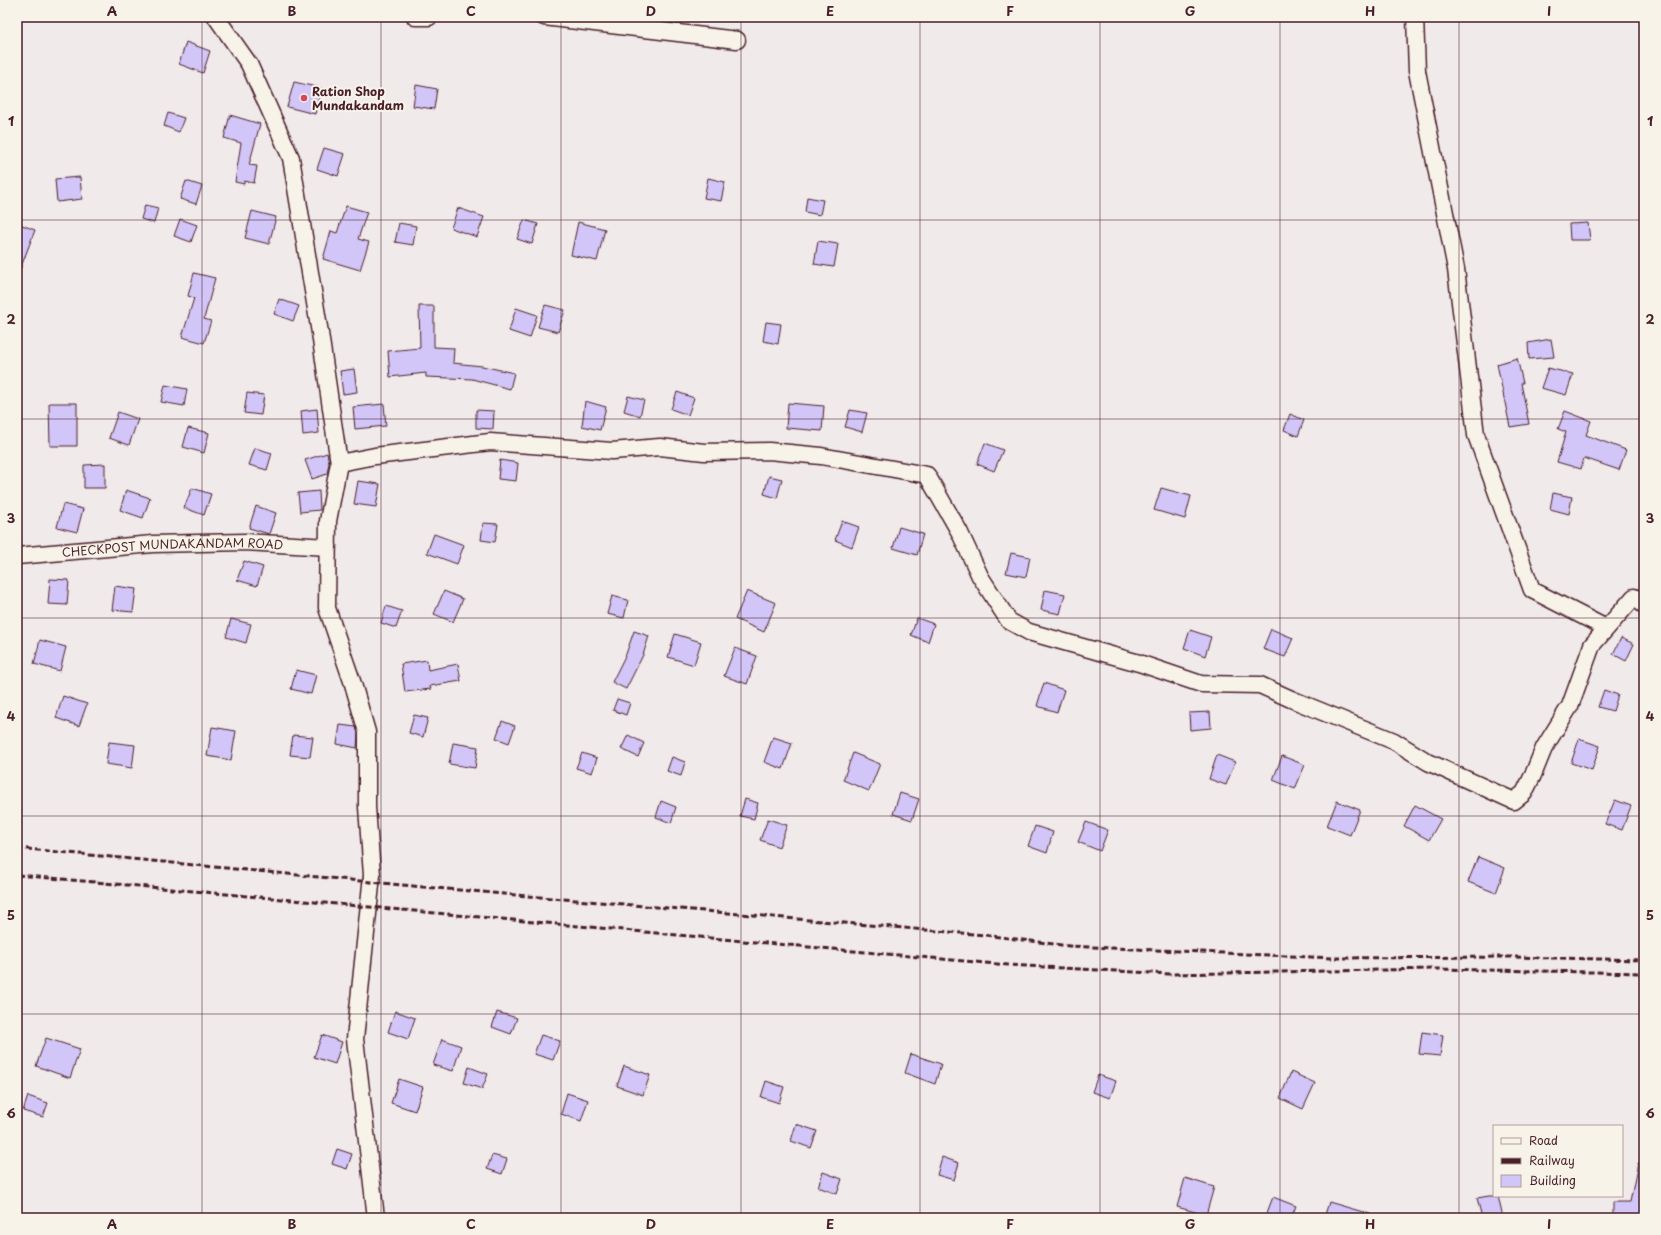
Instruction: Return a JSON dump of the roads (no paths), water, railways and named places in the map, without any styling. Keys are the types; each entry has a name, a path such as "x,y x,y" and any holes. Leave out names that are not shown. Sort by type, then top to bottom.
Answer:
{"street":[{"path":"216,17 249,64 291,158 340,463 328,521 327,608 354,684 367,732 367,807 372,876 355,1039 376,1218"},
{"path":"415,17 429,17"},
{"path":"544,17 736,40"},
{"path":"1415,17 1417,71 1456,269 1476,435 1532,590 1606,628"},
{"path":"340,463 375,456 490,442 612,451 660,447 704,452 769,451 821,456 927,475 959,531 980,576 1009,621 1029,632 1139,663 1201,684 1260,684 1291,700 1394,741 1428,762 1514,800 1524,793 1544,748 1570,706 1592,645 1634,597 1644,605"},
{"name":"CHECKPOST MUNDAKANDAM ROAD","path":"17,556 160,544 245,542 328,547"}],"railway":[{"path":"17,848 423,887 985,935 1069,946 1333,958 1511,957 1644,960"},
{"path":"17,875 1008,965 1170,974 1435,969 1644,973"}],"place":[{"name":"Ration Shop Mundakandam","path":"304,98"}]}
